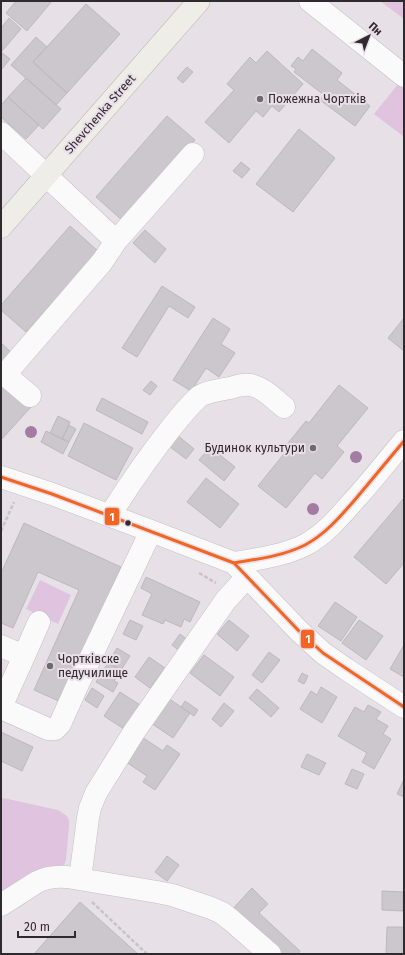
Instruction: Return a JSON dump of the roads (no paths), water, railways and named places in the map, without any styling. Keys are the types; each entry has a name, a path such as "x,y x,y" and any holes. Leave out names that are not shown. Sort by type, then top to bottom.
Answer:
{"main road":[{"name":"Shevchenka Street","path":"1,227 199,1"}],"street":[{"path":"310,1 404,76"},
{"path":"1,133 116,241"},
{"path":"30,396 10,379 7,374 8,371 102,262 116,241 193,154"},
{"path":"110,516 146,460 177,421 201,396 211,392 247,384 258,387 284,407"},
{"path":"80,879 88,818 93,800 134,732 226,600 240,570 265,558 289,552 318,537 348,507 404,441"},
{"path":"1,477 52,494 151,531 240,570 298,630 324,653 404,707"},
{"path":"39,622 1,707 48,729 55,730 60,724 151,531"},
{"path":"1,646 24,656"},
{"path":"1,904 38,882 49,877 59,876 157,892 172,895 222,913 270,954"}],"place":[{"name":"Пожежна Чортків","path":"260,99"},
{"name":"Будинок культури","path":"313,448"},
{"name":"Чортківске педучилище","path":"50,666"}]}
